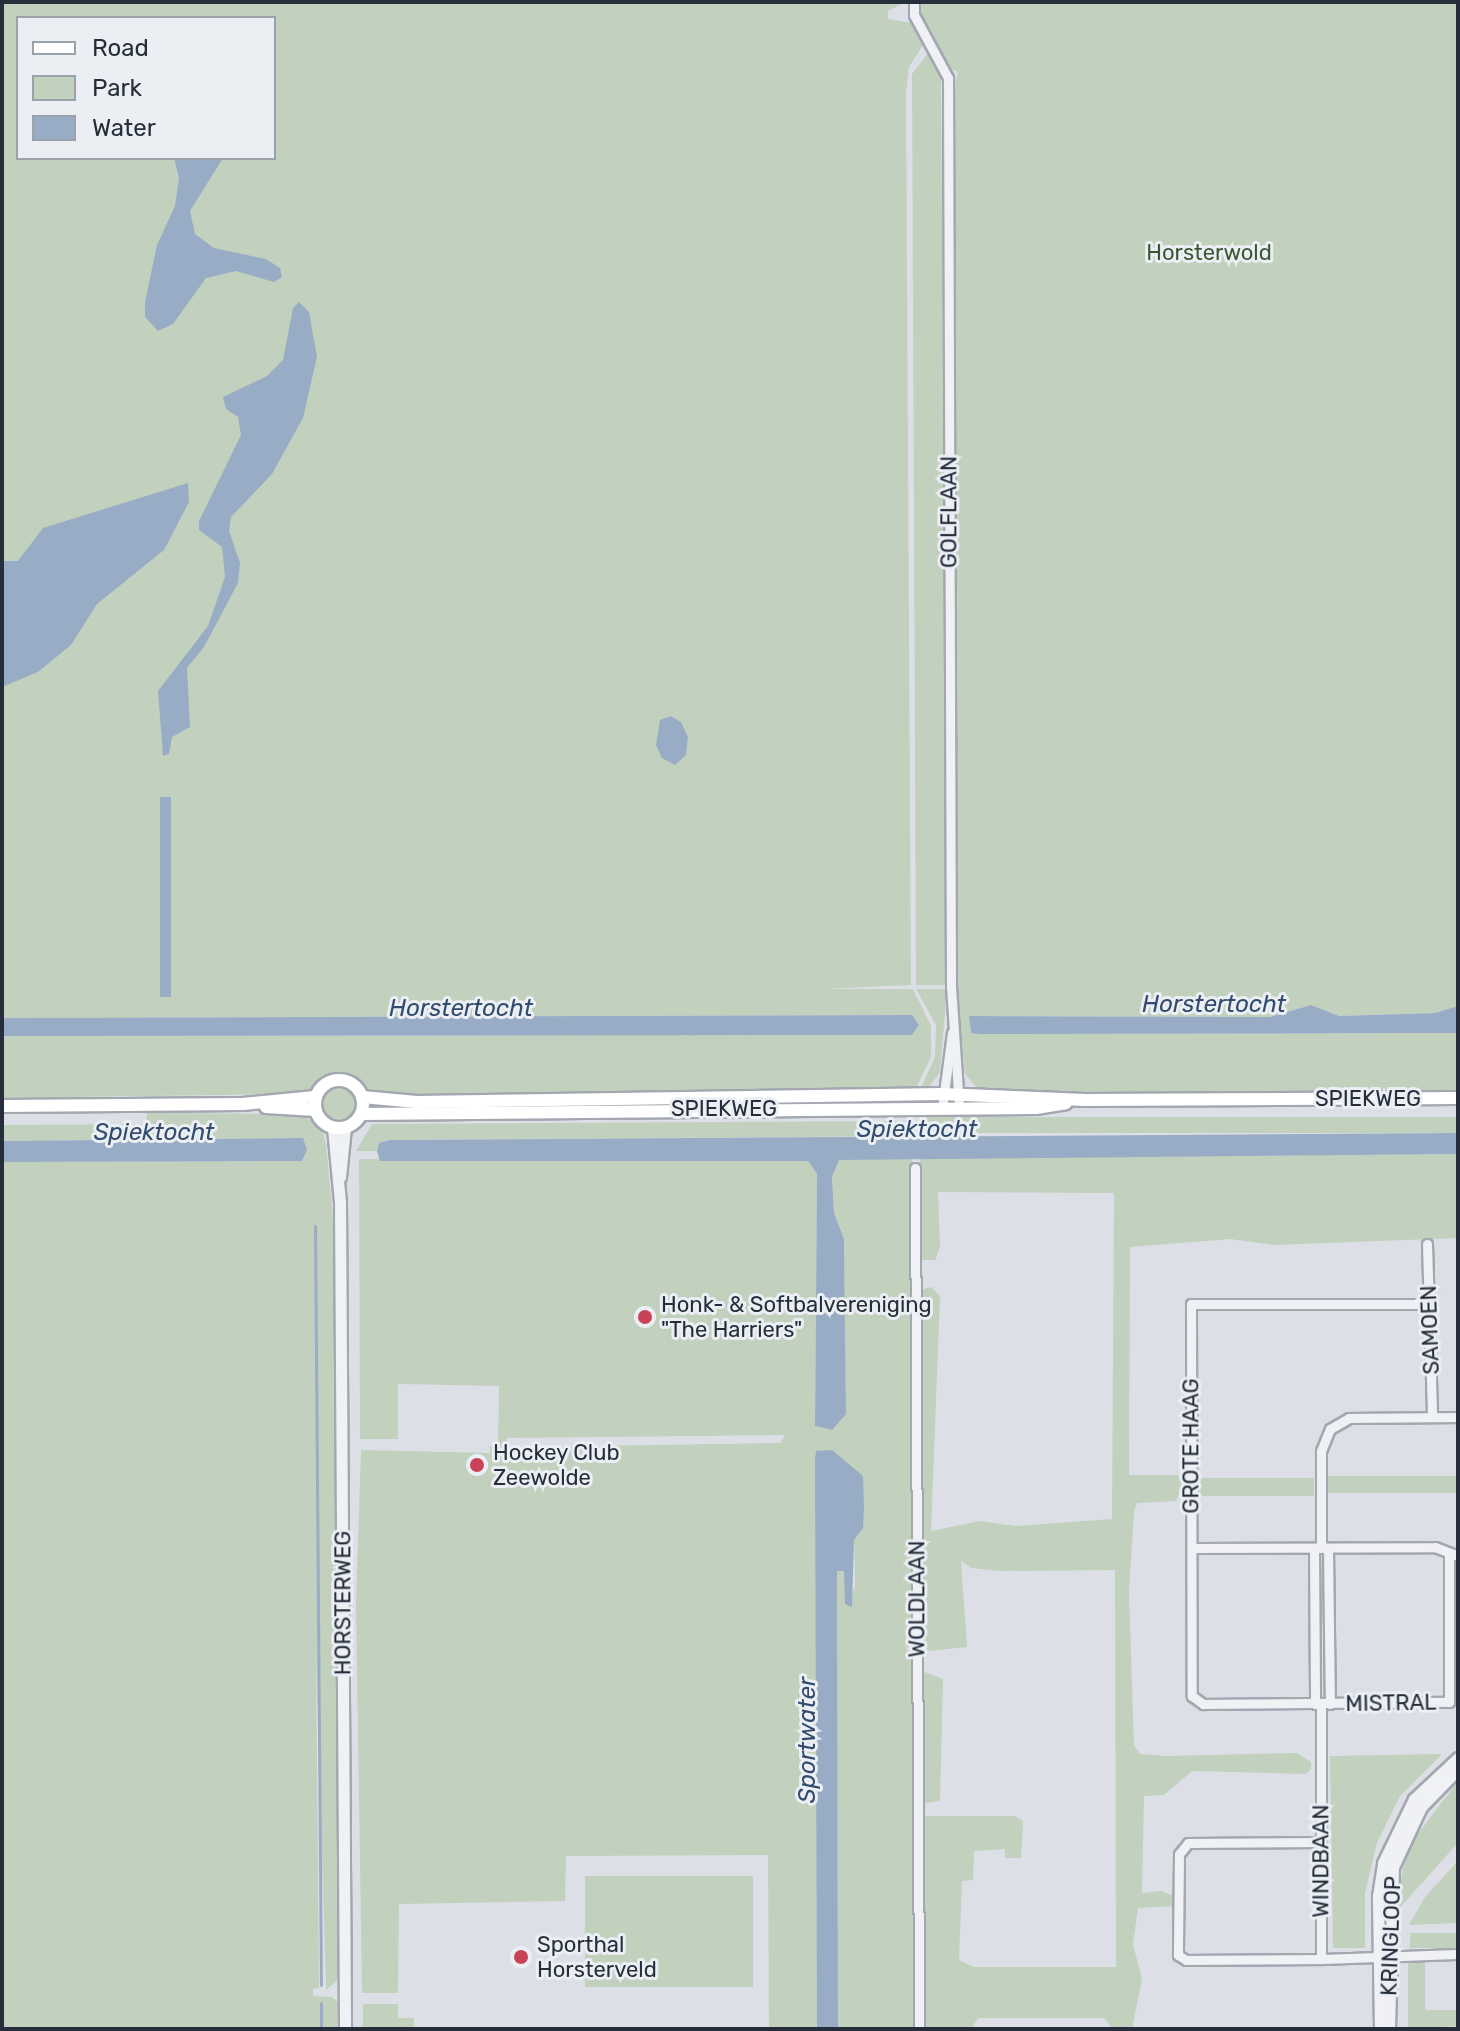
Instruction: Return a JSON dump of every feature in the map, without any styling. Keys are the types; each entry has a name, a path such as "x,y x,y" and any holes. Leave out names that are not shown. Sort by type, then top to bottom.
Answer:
{"main road":[{"path":"2,1106 315,1104 339,1128 361,1114 362,1097 349,1082 339,1079 320,1088 315,1104"},
{"name":"SPIEKWEG","path":"362,1097 417,1102 942,1094 960,1101"},
{"name":"SPIEKWEG","path":"361,1114 942,1108 960,1101 1458,1098"}],"street":[{"name":"GOLFLAAN","path":"914,2 914,15 948,78 953,1030 960,1101"},
{"name":"GOLFLAAN","path":"942,1108 953,1030"},
{"name":"HORSTERWEG","path":"339,1128 345,2029"},
{"name":"WOLDLAAN","path":"915,1168 919,2029"},
{"name":"SAMOEN","path":"1427,1244 1426,1304 1432,1313 1432,1417"},
{"name":"GROTE HAAG","path":"1322,1704 1203,1704 1192,1696 1191,1304 1426,1304"},
{"name":"WINDBAAN","path":"1321,1959 1321,1451 1330,1429 1349,1418 1458,1417"},
{"path":"1192,1548 1435,1547 1454,1556"},
{"name":"WINDBAAN","path":"1321,1548 1322,1704"},
{"name":"MISTRAL","path":"1322,1704 1449,1702 1454,1678 1454,1556"},
{"name":"KRINGLOOP","path":"1389,2029 1378,1896 1395,1831 1414,1799 1458,1758"},
{"name":"KRINGLOOP","path":"1380,2029 1389,1894 1405,1835 1421,1807 1458,1769"},
{"path":"1321,1842 1188,1843 1179,1854 1178,1955 1186,1960 1458,1954"}],"green space":[{"path":"2,2 906,2 888,11 888,19 912,23 923,45 909,67 906,93 911,985 825,989 913,989 931,1026 931,1057 914,1092 411,1097 368,1092 353,1077 340,1074 300,1094 2,1098 2,1036 912,1035 919,1025 911,1015 2,1018"},
{"name":"Horsterwold","path":"918,2 1458,2 1458,1006 1435,1013 1339,1016 1311,1005 1270,1017 969,1016 971,1032 980,1034 1458,1033 1458,1093 1076,1095 979,1090 965,1074 956,992 953,92 958,72 948,68 922,21"},
{"path":"928,53 941,77 947,985 916,985 912,74"},
{"path":"916,989 947,989 940,1072 927,1090 920,1090 935,1057 936,1025"},
{"path":"341,1086 354,1091 359,1104 354,1117 341,1122 328,1117 323,1104 328,1091"},
{"path":"147,1113 302,1114 322,1129 326,1144 335,1239 339,1979 326,1990 316,1651 319,1988 313,1989 313,1996 332,1997 339,2003 339,2029 2,2029 2,1162 302,1161 306,1152 302,1138 2,1141 2,1125 146,1124"},
{"path":"922,1117 1458,1117 1458,1133 922,1133"},
{"path":"911,1121 912,1136 389,1140 379,1143 377,1151 356,1151 372,1124"},
{"path":"1458,1154 1458,1238 1274,1245 1230,1239 1130,1247 1129,1475 1178,1475 1182,1485 1176,1501 1137,1503 1134,1512 1129,1593 1134,1745 1140,1754 1167,1756 1297,1753 1311,1762 1311,1769 1306,1774 1192,1771 1164,1795 1144,1796 1142,1893 1161,1891 1176,1897 1174,1906 1138,1908 1133,1944 1142,1979 1132,2029 1113,2029 1104,2018 978,2018 971,2029 926,2029 923,1816 1015,1816 1023,1821 1021,1858 1005,1858 1005,1849 974,1851 973,1880 962,1881 959,1960 974,1967 1116,1967 1115,1570 1002,1571 971,1568 961,1561 967,1647 928,1651 922,1640 919,1290 932,1287 940,1297 931,1531 980,1521 1015,1526 1112,1519 1114,1193 938,1192 940,1247 935,1260 919,1260 920,1158"},
{"path":"849,1157 912,1158 916,2029 838,2029 837,1571 845,1571 845,1604 855,1587 854,1540 863,1528 863,1476 816,1451 817,2029 769,2029 768,1855 566,1856 565,1901 399,1904 398,1993 362,1993 356,1602 361,1450 490,1453 490,1446 498,1446 499,1386 398,1384 398,1439 360,1439 359,1159 808,1161 817,1174 815,1426 831,1430 846,1414 844,1239 834,1213 832,1177 839,1160","holes":["785,1435 780,1443 527,1447 507,1446 507,1438"]},
{"path":"1326,1476 1458,1476 1458,1493 1326,1493"},
{"path":"1197,1478 1314,1478 1314,1496 1197,1496"},
{"path":"922,1671 943,1679 940,1801 925,1803"},
{"path":"1442,1754 1400,1796 1377,1843 1365,1893 1365,1948 1333,1948 1330,1756"},
{"path":"1458,1781 1458,1843 1395,1913 1404,1862 1414,1839"},
{"path":"1458,1861 1458,1923 1409,1925 1425,1897"},
{"path":"585,1876 753,1876 753,1987 585,1987"},
{"path":"1410,1933 1458,1933 1458,1948 1410,1948"},
{"path":"1408,1959 1425,1959 1425,2010 1458,2010 1458,2026 1408,2029"},
{"path":"363,2004 398,2004 398,2018 414,2018 414,2029 363,2029"}],"water":[{"path":"174,160 222,160 190,211 195,234 214,248 266,259 280,268 282,277 274,282 236,271 206,278 173,324 158,331 145,317 145,302 157,245 175,206 179,178"},
{"path":"299,302 309,312 317,357 303,418 272,474 231,517 229,531 240,563 238,583 204,647 187,668 190,727 172,737 169,754 163,756 158,691 208,626 225,577 222,547 199,530 199,521 241,435 238,417 226,409 223,397 267,376 283,360 293,308"},
{"path":"188,483 189,502 164,550 97,604 71,645 38,672 2,687 2,561 18,561 43,528"},
{"path":"671,716 681,722 688,737 686,755 675,765 662,758 656,745 660,720"},
{"path":"160,797 171,797 171,997 160,997"},
{"path":"1311,1005 1339,1016 1435,1013 1458,1006 1458,1033 980,1034 971,1033 969,1016 1270,1017"},
{"path":"912,1015 919,1025 912,1035 2,1036 2,1018"},
{"path":"1458,1133 1458,1154 839,1160 832,1177 834,1213 844,1239 846,1414 832,1430 815,1426 817,1174 808,1161 380,1161 377,1151 379,1143 389,1140"},
{"path":"303,1138 307,1150 302,1161 2,1162 2,1141"},
{"path":"832,1450 863,1476 864,1508 863,1528 854,1540 852,1607 845,1604 844,1571 837,1571 838,2029 817,2029 815,1460 816,1451"}],"waterway":[{"path":"315,1226 321,1985"},
{"path":"321,2003 321,2029"}],"place":[{"name":"Honk- & Softbalvereniging \"The Harriers\"","path":"645,1317"},
{"name":"Hockey Club Zeewolde","path":"477,1465"},
{"name":"Sporthal Horsterveld","path":"521,1957"}],"water label":[{"name":"Horstertocht","path":"1214,1005"},
{"name":"Horstertocht","path":"461,1009"},
{"name":"Spiektocht","path":"917,1130"},
{"name":"Spiektocht","path":"154,1133"},
{"name":"Sportwater","path":"808,1740"}]}
